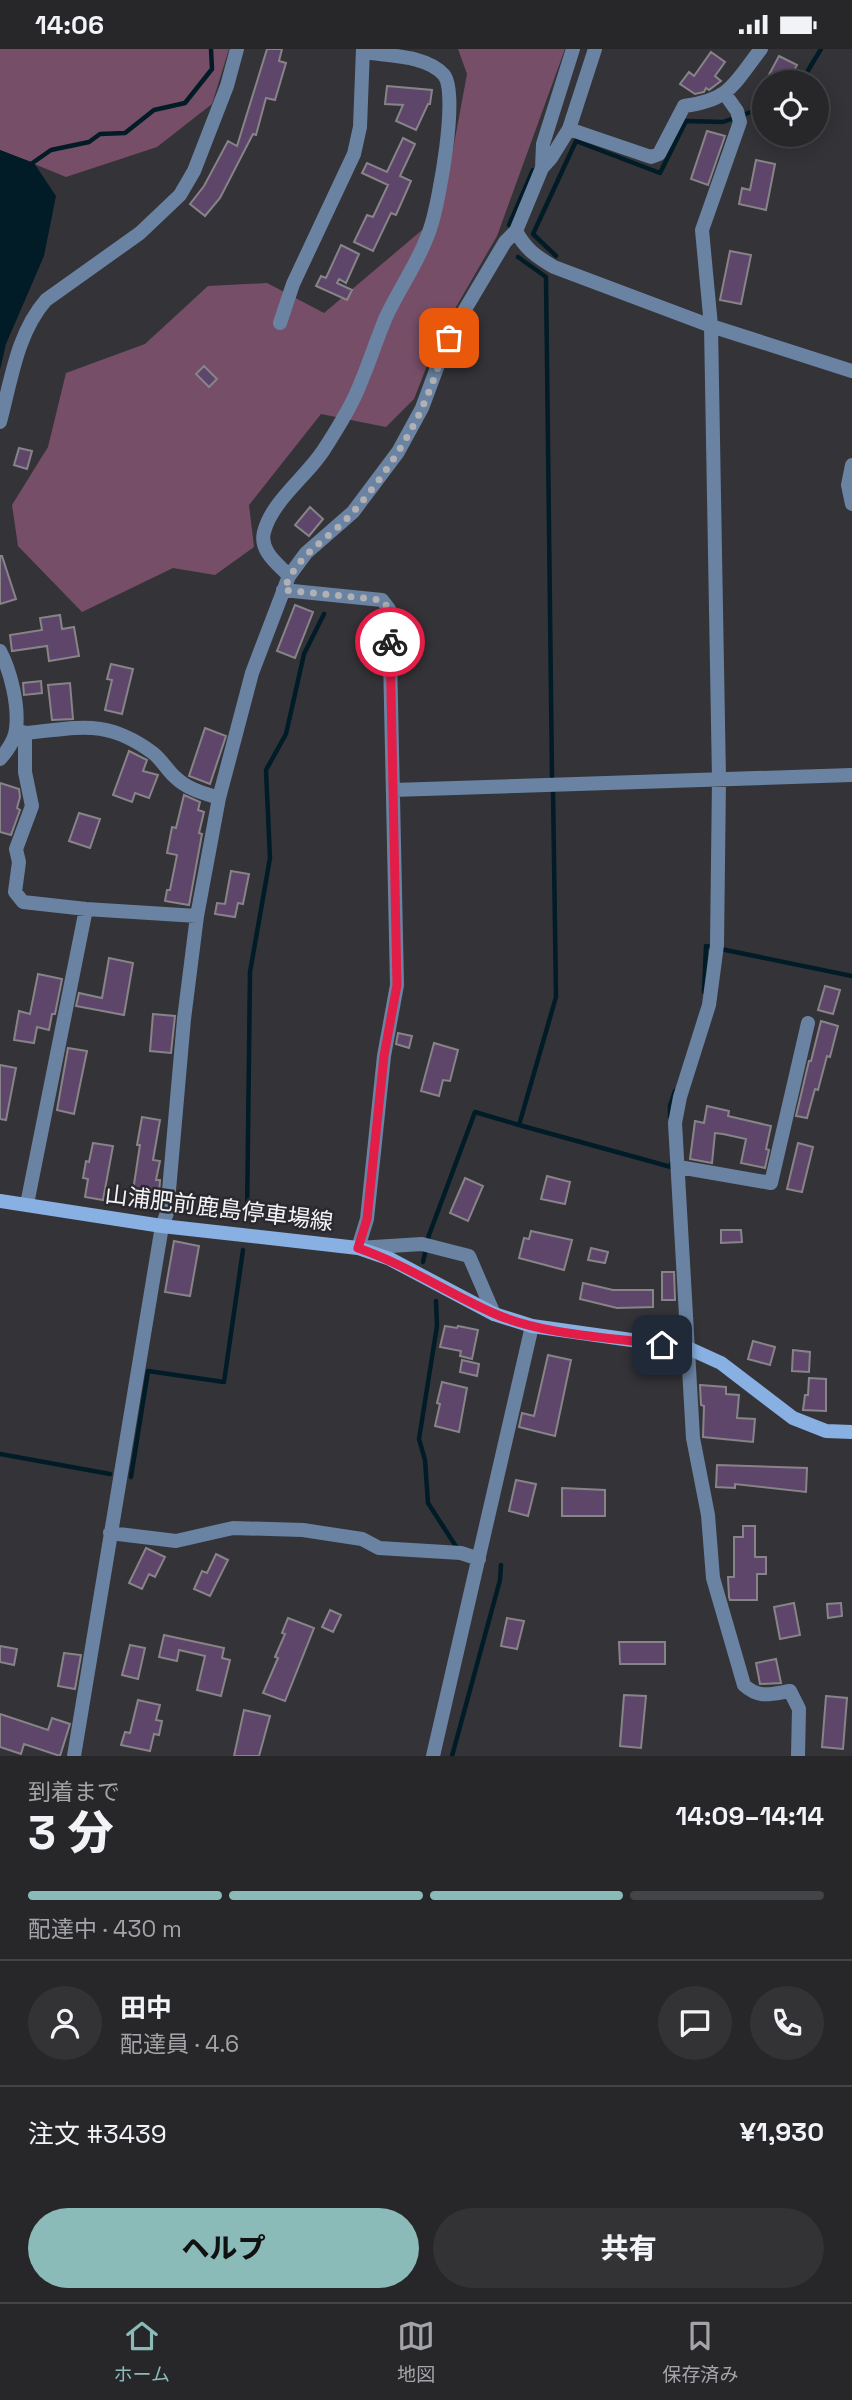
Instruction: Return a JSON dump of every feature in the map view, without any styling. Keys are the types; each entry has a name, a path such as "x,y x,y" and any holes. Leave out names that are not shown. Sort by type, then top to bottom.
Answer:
{"main road":[{"name":"山浦肥前鹿島停車場線","path":"0,1202 162,1226 358,1248 390,1259 494,1314 532,1327 688,1348 720,1363 793,1418 826,1431 852,1432"}],"street":[{"path":"0,422 20,348 34,314 46,300 140,233 180,195 194,171 227,86 237,49"},
{"path":"542,168 543,144 573,49"},
{"path":"74,1756 162,1226 167,1213 184,1019 197,916 219,798 252,673 289,576 306,553 353,512 398,452 422,408 449,338 505,241 516,230 542,168 569,129 595,49"},
{"path":"569,129 651,157 659,154 684,106 706,103 725,94 761,49"},
{"path":"280,323 293,284 354,154 360,127 363,50 418,60 434,66 449,85 448,128 439,198 430,230 386,317 354,398 322,453 272,514 264,533 263,543 267,553 289,576"},
{"path":"725,94 739,116 702,230 710,326 719,779 717,949 709,1005 680,1097 675,1123 693,1438 708,1515 713,1578 744,1685 752,1693 764,1696 790,1691 799,1709 798,1756"},
{"path":"516,230 523,244 535,256 554,267 710,326 852,370"},
{"path":"852,465 848,485 852,505"},
{"path":"284,590 382,600 389,609 397,985 384,1056 367,1219 358,1248 427,1245 469,1256 494,1314"},
{"path":"0,651 7,665 14,695 32,806 16,849 19,862 15,893 23,902 197,916"},
{"path":"0,759 21,732 94,726 125,735 156,755 175,777 188,787 219,798"},
{"path":"393,790 852,775"},
{"path":"27,1204 86,909"},
{"path":"679,1167 771,1183 808,1023"},
{"path":"433,1756 532,1327"},
{"path":"110,1533 176,1541 233,1528 303,1531 362,1539 379,1548 461,1553 478,1559"}],"shaded area":[{"path":"0,49 229,49 212,104 157,147 66,177 0,150"},
{"path":"458,49 565,49 497,236 437,340 414,399 386,427 321,414 249,505 254,547 215,575 173,568 82,612 18,546 12,505 48,447 66,373 145,344 208,286 267,283 324,313 441,214 467,74"}],"water":[{"path":"0,150 34,163 56,196 44,256 6,344 0,370"}],"building":[{"path":"267,49 282,49 279,61 286,63 275,100 266,98 256,135 253,134 220,198 205,216 190,204 204,186 228,141 237,146"},
{"path":"711,52 725,62 715,76 721,81 709,90 706,88 704,92 695,94 680,84 689,72 694,76"},
{"path":"779,56 797,65 794,70 771,70"},
{"path":"387,86 432,90 430,104 416,130 396,121 403,105 385,104"},
{"path":"707,131 725,136 708,185 691,179"},
{"path":"403,138 415,144 400,176 411,181 396,215 391,213 373,251 354,242 367,215 373,217 388,185 362,173 367,163 387,172"},
{"path":"756,160 775,164 766,210 739,204 742,188 750,190"},
{"path":"341,245 359,254 346,283 339,279 337,283 352,290 347,300 316,286 321,276 326,278"},
{"path":"730,251 751,255 741,304 720,300"},
{"path":"204,366 217,379 209,387 196,374"},
{"path":"19,448 32,451 27,469 14,465"},
{"path":"310,507 323,519 309,536 295,525"},
{"path":"0,556 16,599 0,604"},
{"path":"295,605 313,612 295,658 277,651"},
{"path":"60,615 62,629 74,627 79,656 49,661 47,646 12,651 10,635 42,630 40,618"},
{"path":"111,664 133,669 122,714 105,710 112,680 107,679"},
{"path":"41,681 42,693 24,695 23,683"},
{"path":"70,683 73,719 52,720 48,685"},
{"path":"205,728 226,736 210,784 189,776"},
{"path":"129,751 147,760 143,771 158,775 149,798 135,793 132,802 113,795"},
{"path":"0,783 19,789 17,808 20,810 11,835 0,832"},
{"path":"184,795 200,802 198,810 204,812 189,905 165,901 177,855 167,853 172,827 176,828"},
{"path":"79,813 100,819 90,848 69,841"},
{"path":"231,871 249,874 243,904 238,903 235,917 215,914 217,903 225,904"},
{"path":"109,958 133,963 124,1015 76,1006 79,993 102,998"},
{"path":"38,974 62,979 55,1014 52,1014 49,1030 37,1027 34,1043 14,1040 19,1011 30,1014"},
{"path":"825,986 840,990 833,1014 818,1010"},
{"path":"153,1014 175,1016 171,1053 150,1051"},
{"path":"821,1021 838,1026 830,1057 827,1056 807,1118 796,1116 809,1061"},
{"path":"398,1033 412,1036 409,1048 396,1044"},
{"path":"434,1043 458,1050 450,1081 443,1080 439,1096 421,1091"},
{"path":"68,1048 87,1051 74,1114 57,1110"},
{"path":"0,1065 16,1068 6,1120 0,1119"},
{"path":"707,1106 729,1111 728,1116 771,1126 765,1168 741,1163 746,1139 715,1133 712,1163 690,1159 695,1121 704,1123"},
{"path":"142,1117 160,1120 153,1160 160,1161 156,1180 160,1180 158,1209 131,1204"},
{"path":"93,1143 113,1146 103,1200 85,1197 88,1179 83,1178"},
{"path":"798,1143 813,1147 802,1192 787,1189"},
{"path":"547,1176 570,1182 565,1204 541,1199"},
{"path":"465,1178 483,1186 468,1221 450,1213"},
{"path":"721,1230 741,1230 742,1242 721,1243"},
{"path":"531,1231 572,1240 564,1270 519,1258 524,1238 529,1239"},
{"path":"174,1241 199,1246 190,1296 165,1292"},
{"path":"591,1248 608,1252 605,1263 588,1260"},
{"path":"662,1272 674,1272 675,1300 662,1300"},
{"path":"583,1283 613,1290 653,1290 653,1307 617,1308 580,1299"},
{"path":"445,1326 478,1330 472,1359 460,1356 461,1351 440,1347"},
{"path":"753,1341 775,1347 770,1365 748,1359"},
{"path":"793,1350 810,1352 809,1372 792,1371"},
{"path":"548,1355 571,1360 555,1436 519,1427 522,1413 534,1416"},
{"path":"462,1360 479,1364 477,1376 460,1372"},
{"path":"809,1378 826,1379 826,1411 803,1410 805,1395 808,1395"},
{"path":"442,1382 467,1388 459,1432 435,1426"},
{"path":"700,1385 726,1387 726,1394 739,1395 737,1418 755,1419 753,1442 703,1437 704,1406 701,1405"},
{"path":"717,1465 807,1468 806,1492 735,1484 735,1488 716,1487"},
{"path":"516,1480 536,1484 528,1516 509,1511"},
{"path":"562,1488 605,1490 605,1516 562,1516"},
{"path":"743,1526 755,1526 755,1557 766,1557 766,1574 757,1574 757,1600 730,1600 729,1597 728,1577 734,1577 734,1537 743,1537"},
{"path":"146,1548 165,1557 155,1577 149,1574 142,1589 129,1583"},
{"path":"216,1554 228,1560 210,1596 194,1589 202,1571 207,1573"},
{"path":"794,1603 800,1635 780,1639 774,1607"},
{"path":"841,1603 842,1616 828,1618 827,1604"},
{"path":"330,1610 341,1615 333,1632 322,1627"},
{"path":"288,1618 314,1628 285,1701 263,1693 278,1658 275,1657 285,1634 282,1633"},
{"path":"507,1618 524,1621 517,1649 501,1646"},
{"path":"164,1635 224,1648 222,1658 230,1660 221,1696 197,1690 205,1656 179,1650 177,1661 159,1657"},
{"path":"619,1642 665,1642 665,1664 620,1664"},
{"path":"130,1645 145,1648 138,1679 122,1675"},
{"path":"0,1646 17,1649 14,1665 0,1662"},
{"path":"64,1653 81,1655 75,1689 58,1686"},
{"path":"776,1659 781,1683 760,1684 756,1663"},
{"path":"624,1695 646,1696 641,1748 620,1746"},
{"path":"826,1696 847,1698 843,1749 822,1747"},
{"path":"138,1700 160,1705 156,1720 162,1721 159,1735 154,1734 150,1751 121,1745 125,1732 130,1733"},
{"path":"244,1710 270,1716 259,1756 234,1756"},
{"path":"0,1714 48,1730 52,1718 70,1724 60,1756 24,1744 21,1754 0,1747"}],"waterway":[{"path":"31,164 51,150 89,142 100,134 125,133 154,110 185,103 212,69 211,49"},
{"path":"808,70 821,49"},
{"path":"556,256 533,234 576,141 660,173 686,121 723,122 752,112"},
{"path":"509,225 533,170"},
{"path":"518,257 546,277 552,777"},
{"path":"247,1217 250,972 270,858 266,770 286,734 304,654 324,614"},
{"path":"423,1262 429,1235 475,1112 519,1125 556,997 553,790"},
{"path":"704,992 706,946 852,976"},
{"path":"670,1116 675,1091"},
{"path":"519,1125 671,1167 671,1164"},
{"path":"131,1477 148,1371 224,1382 243,1250"},
{"path":"436,1301 437,1326 419,1439 425,1460 428,1503 457,1548"},
{"path":"0,1454 110,1474"},
{"path":"452,1756 500,1580 501,1565"}],"way so far":[{"path":"390,642 389,609 382,600 284,590 289,576 306,553 353,512 398,452 422,408 449,338"}],"route":[{"path":"390,642 397,985 384,1056 367,1219 358,1248 390,1259 494,1314 532,1327 662,1345"}]}
